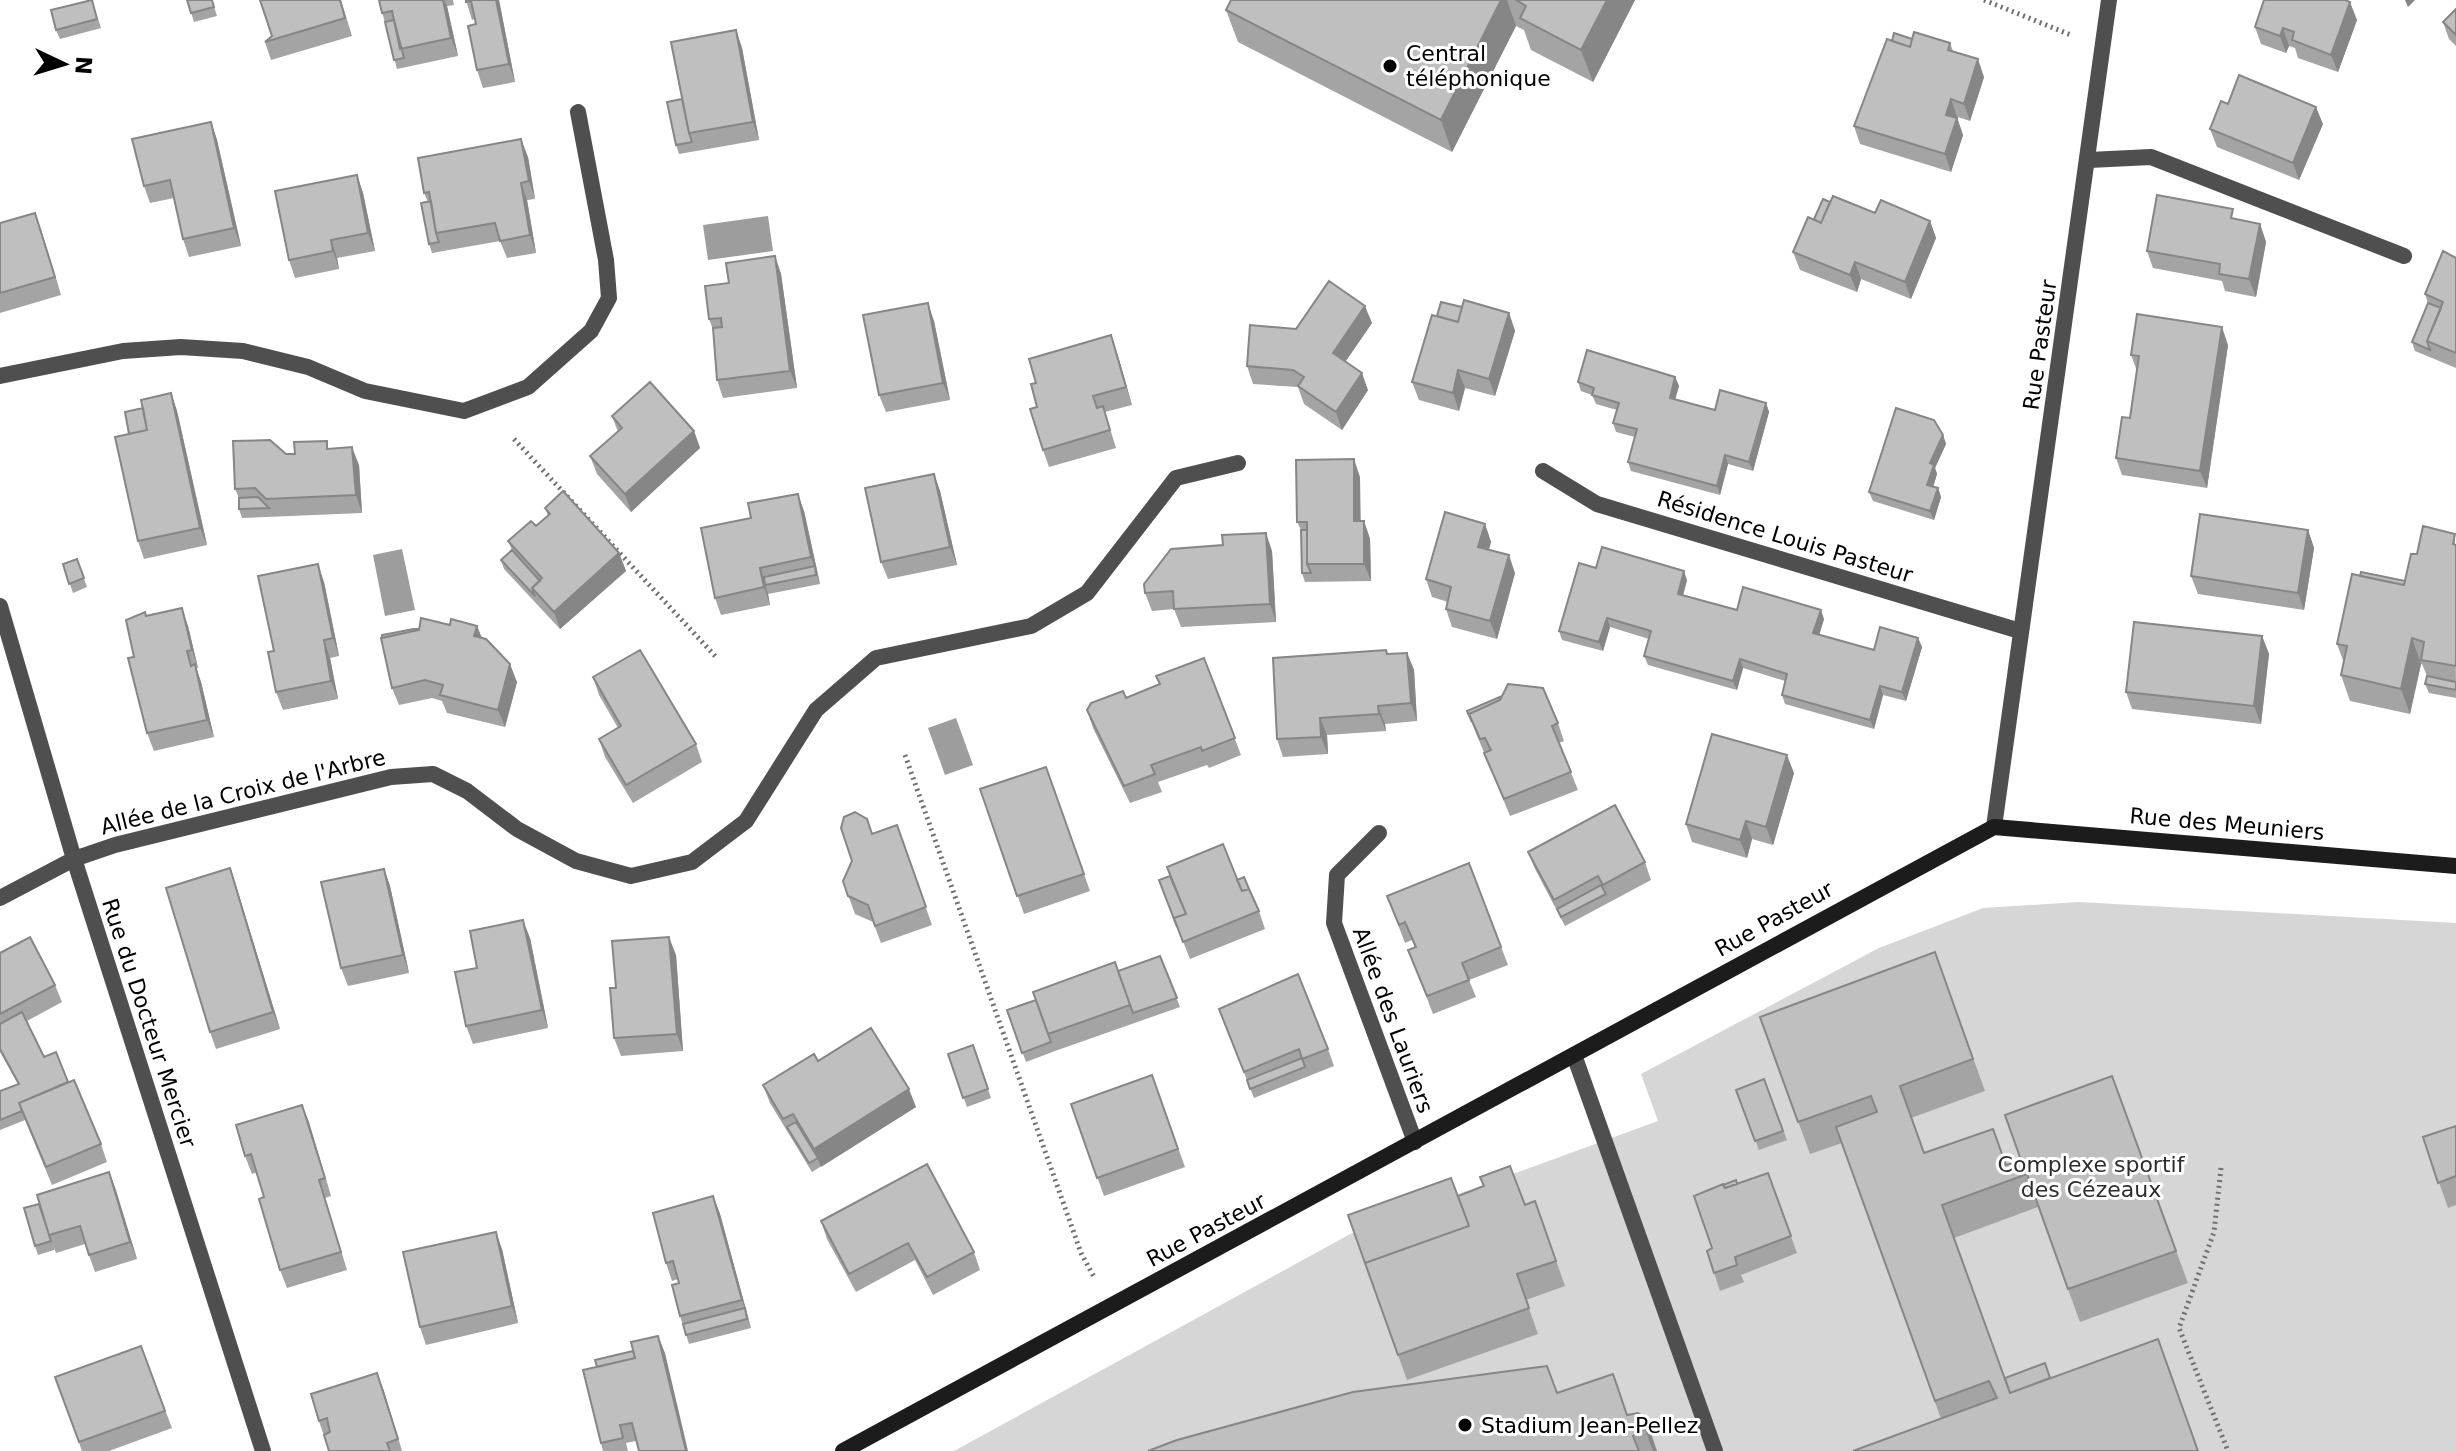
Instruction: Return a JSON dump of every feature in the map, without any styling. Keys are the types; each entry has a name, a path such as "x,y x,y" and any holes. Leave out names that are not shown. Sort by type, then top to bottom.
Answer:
{"main road":[{"name":"Rue des Meuniers","path":"1994,827 2456,866"},
{"name":"Rue Pasteur","path":"843,1451 1994,827"}],"street":[{"name":"Rue Pasteur","path":"1994,827 2105,49 2109,0"},
{"path":"0,376 123,351 181,347 243,351 308,367 365,391 464,411 528,387 591,331 609,298 606,260 578,112"},
{"path":"2089,160 2151,157 2404,256"},
{"name":"Allée de la Croix de l'Arbre","path":"0,898 74,859 115,845 391,777 433,774 467,791 517,829 576,861 631,876 692,862 746,821 816,710 876,658 1031,626 1087,593 1176,478 1238,463"},
{"name":"Résidence Louis Pasteur","path":"1543,471 1597,504 2020,631"},
{"name":"Rue du Docteur Mercier","path":"0,606 74,859 263,1451"},
{"name":"Allée des Lauriers","path":"1379,833 1337,875 1334,923 1415,1142"},
{"path":"1574,1055 1715,1451"}],"path":[{"path":"1984,0 2105,49"},
{"path":"514,439 717,658"},
{"path":"905,755 1081,1253 1110,1306"},
{"path":"2221,1168 2214,1232 2179,1328 2228,1451"}],"green space":[{"name":"Complexe sportif des Cézeaux","path":"2079,902 2456,923 2456,1451 954,1451 1354,1232 1658,1121 1641,1074 1879,948 1983,908"}],"shaded area":[{"path":"768,216 773,251 708,260 703,225"},
{"path":"402,549 415,610 385,616 373,555"},
{"path":"956,718 973,765 945,775 928,728"}],"building":[{"path":"92,0 97,19 56,30 51,10"},
{"path":"187,0 212,0 214,7 191,13"},
{"path":"260,0 340,0 345,18 265,42 272,36"},
{"path":"379,0 443,0 451,38 400,49 392,11 382,13"},
{"path":"466,0 496,0 509,64 477,70 468,26 476,24 471,1"},
{"path":"1231,0 1501,0 1441,120 1226,10"},
{"path":"1516,0 1607,0 1581,50 1520,18 1526,6"},
{"path":"2264,0 2350,2 2331,55 2292,40 2294,32 2283,28 2280,36 2255,27"},
{"path":"2456,9 2456,35 2443,22"},
{"path":"394,20 404,58 394,60 385,22"},
{"path":"736,30 753,122 689,133 671,42"},
{"path":"1914,32 1950,43 1948,50 1978,59 1964,104 1951,99 1946,115 1957,118 1945,154 1854,126 1887,39 1910,47"},
{"path":"1894,33 1912,39 1910,47 1892,41"},
{"path":"2239,75 2316,107 2293,163 2210,129 2221,101 2228,104"},
{"path":"682,99 692,142 676,145 667,102"},
{"path":"211,122 234,228 183,239 170,180 144,186 132,139"},
{"path":"521,139 529,181 521,183 530,235 500,241 495,223 436,233 429,192 424,193 418,158"},
{"path":"357,175 368,233 331,240 333,251 289,260 275,191"},
{"path":"2157,195 2233,209 2231,218 2260,224 2249,279 2219,274 2220,264 2147,251"},
{"path":"1833,196 1875,213 1881,200 1930,221 1905,282 1855,262 1850,275 1793,252 1808,217 1821,223"},
{"path":"1823,199 1830,202 1821,223 1814,219"},
{"path":"431,201 439,242 429,244 421,203"},
{"path":"35,213 55,277 0,293 0,223"},
{"path":"2443,251 2456,258 2456,353 2427,341 2443,302 2425,294"},
{"path":"775,256 790,371 717,380 713,328 722,327 721,318 709,319 705,286 729,283 726,263"},
{"path":"1329,281 1365,306 1333,353 1362,373 1336,412 1298,386 1304,377 1293,370 1247,366 1250,325 1296,329"},
{"path":"1464,300 1509,313 1489,379 1458,370 1453,393 1412,382 1432,315 1458,322"},
{"path":"1441,302 1462,307 1458,322 1437,316"},
{"path":"928,303 943,383 879,395 863,315"},
{"path":"2428,303 2441,308 2427,341 2430,350 2412,342"},
{"path":"2137,314 2222,327 2200,471 2116,458 2122,417 2130,418 2139,356 2131,355"},
{"path":"1111,335 1126,387 1093,396 1097,408 1103,406 1110,430 1043,450 1030,409 1037,407 1031,384 1036,383 1029,359"},
{"path":"1587,350 1675,377 1670,398 1715,410 1720,390 1766,403 1749,462 1725,455 1717,486 1628,462 1637,429 1613,423 1619,403 1592,395 1594,388 1578,382"},
{"path":"650,382 694,431 625,494 590,456 622,428 612,416"},
{"path":"171,393 200,528 138,541 115,437 147,430 141,400"},
{"path":"143,408 147,430 129,434 125,412"},
{"path":"1896,408 1934,420 1943,435 1930,463 1934,465 1927,485 1938,488 1930,511 1869,492"},
{"path":"270,440 286,454 295,454 294,442 327,441 327,449 352,447 356,495 266,499 255,488 235,489 233,441"},
{"path":"1354,459 1354,521 1364,521 1364,564 1307,564 1307,522 1297,522 1296,460"},
{"path":"934,474 950,547 881,562 865,488"},
{"path":"563,491 619,553 554,612 532,588 542,578 508,541 531,521 536,526 550,514 545,508"},
{"path":"798,494 811,557 760,568 764,587 715,598 701,528 751,518 748,503"},
{"path":"258,497 269,508 239,509 239,498"},
{"path":"1445,512 1485,524 1478,547 1509,555 1490,621 1446,609 1451,587 1426,579"},
{"path":"2200,514 2308,530 2298,593 2191,576"},
{"path":"2423,526 2455,534 2456,666 2421,660 2424,642 2412,638 2401,689 2341,675 2347,646 2337,644 2352,574 2404,585 2411,554 2417,554"},
{"path":"1301,530 1307,530 1307,564 1311,573 1302,573"},
{"path":"1266,533 1270,604 1174,609 1173,591 1145,593 1144,584 1171,549 1223,545 1222,535"},
{"path":"1602,547 1684,571 1678,594 1737,610 1743,587 1821,610 1813,633 1874,650 1880,627 1918,638 1902,692 1880,686 1870,720 1782,695 1787,674 1740,659 1733,681 1644,656 1651,631 1607,618 1599,642 1559,631 1579,563 1596,568"},
{"path":"512,550 540,581 532,588 535,596 501,560"},
{"path":"77,559 84,578 69,584 63,564"},
{"path":"318,564 333,638 324,640 331,681 276,692 268,652 274,651 258,576"},
{"path":"815,566 816,575 765,585 764,577"},
{"path":"2361,572 2405,581 2404,585 2360,576"},
{"path":"182,608 192,650 187,651 191,666 195,664 207,720 147,733 128,658 134,657 126,620 145,612 146,616"},
{"path":"421,618 450,625 451,619 477,626 474,636 486,639 510,664 498,710 440,695 443,685 425,680 392,688 381,638 419,630"},
{"path":"2134,622 2262,636 2254,706 2126,692"},
{"path":"419,630 382,638 382,635"},
{"path":"640,650 696,744 626,785 599,739 621,726 593,677"},
{"path":"1386,650 1387,654 1407,653 1411,703 1378,706 1379,714 1320,718 1321,737 1277,739 1273,658"},
{"path":"1204,658 1235,738 1151,765 1155,774 1124,786 1087,710 1091,703 1123,691 1126,698 1160,684 1156,676"},
{"path":"2427,676 2456,682 2456,690 2425,684"},
{"path":"1508,684 1543,688 1558,723 1552,726 1571,772 1504,799 1484,753 1491,750 1485,738 1480,739 1469,714 1500,700"},
{"path":"1502,696 1500,700 1469,714 1472,722 1467,711"},
{"path":"1712,734 1787,755 1766,827 1746,821 1740,840 1686,824"},
{"path":"1046,767 1084,874 1017,896 980,789"},
{"path":"1615,805 1645,862 1603,885 1598,876 1554,900 1528,852"},
{"path":"855,812 867,819 872,834 897,825 926,907 875,926 868,905 848,896 843,881 852,861 841,828 844,817"},
{"path":"1223,844 1242,891 1249,889 1259,911 1183,942 1174,918 1186,914 1167,867"},
{"path":"1469,863 1501,947 1462,963 1469,980 1427,996 1408,950 1416,947 1405,922 1399,925 1387,896"},
{"path":"230,868 273,1012 210,1032 166,888"},
{"path":"384,869 403,955 341,968 321,882"},
{"path":"1170,876 1186,914 1174,918 1177,927 1159,880"},
{"path":"1244,877 1249,889 1242,891 1237,880"},
{"path":"1601,885 1606,894 1561,917 1557,909"},
{"path":"523,920 542,1010 466,1026 455,972 477,968 470,931"},
{"path":"30,937 55,985 0,1014 0,953"},
{"path":"669,937 677,1034 614,1038 610,988 616,988 612,941"},
{"path":"1935,952 1973,1059 1900,1086 1924,1153 1993,1129 2006,1165 2021,1160 2005,1115 2112,1076 2176,1251 2068,1289 2027,1174 1942,1205 2010,1393 2158,1339 2198,1451 1853,1451 1997,1398 1989,1381 1935,1401 1836,1127 1877,1112 1871,1096 1798,1122 1760,1017"},
{"path":"1160,956 1177,998 1133,1013 1118,971"},
{"path":"1115,962 1130,1005 1048,1034 1033,992"},
{"path":"1298,974 1328,1049 1302,1059 1299,1049 1244,1072 1219,1009"},
{"path":"1036,1000 1051,1042 1022,1053 1007,1010"},
{"path":"22,1012 44,1057 56,1052 68,1082 19,1103 22,1111 0,1120 0,1091 19,1084 0,1049 0,1024"},
{"path":"871,1028 909,1089 814,1149 793,1114 783,1119 763,1085 814,1054 818,1061"},
{"path":"973,1045 988,1089 963,1098 948,1054"},
{"path":"1302,1058 1305,1067 1250,1089 1247,1080"},
{"path":"1152,1075 1178,1149 1097,1178 1071,1104"},
{"path":"1764,1079 1783,1131 1755,1141 1736,1090"},
{"path":"74,1080 101,1144 46,1167 19,1103"},
{"path":"302,1105 325,1178 319,1180 341,1252 280,1270 259,1199 264,1197 251,1154 245,1156 236,1125"},
{"path":"796,1122 818,1158 809,1163 787,1127"},
{"path":"2456,1126 2456,1176 2438,1183 2423,1137"},
{"path":"927,1164 974,1252 927,1277 908,1243 849,1274 821,1221"},
{"path":"1510,1166 1525,1205 1535,1201 1556,1261 1517,1274 1529,1308 1398,1355 1365,1263 1469,1226 1458,1196 1484,1186 1480,1177"},
{"path":"109,1172 130,1242 89,1255 80,1226 49,1235 37,1195"},
{"path":"1768,1173 1791,1236 1735,1257 1737,1265 1714,1273 1707,1251 1712,1248 1694,1196 1723,1184 1725,1188"},
{"path":"1451,1178 1469,1226 1365,1263 1348,1215"},
{"path":"1736,1180 1737,1184 1725,1188 1723,1185"},
{"path":"713,1196 742,1300 680,1316 672,1285 679,1283 673,1261 666,1263 653,1213"},
{"path":"39,1204 51,1241 35,1246 24,1208"},
{"path":"496,1232 512,1306 420,1327 403,1252"},
{"path":"745,1308 747,1319 686,1335 683,1324"},
{"path":"658,1336 686,1451 639,1451 632,1423 620,1425 623,1438 601,1443 583,1370 635,1358 631,1342"},
{"path":"141,1346 165,1411 79,1442 55,1377"},
{"path":"633,1351 635,1358 597,1367 595,1360"},
{"path":"2045,1363 2050,1378 2010,1393 2005,1378"},
{"path":"1547,1366 1557,1393 1613,1374 1627,1415 1638,1413 1646,1419 1645,1429 1633,1436 1639,1451 1148,1451 1177,1440 1353,1392"},
{"path":"377,1373 398,1439 387,1443 390,1451 329,1451 324,1435 330,1432 327,1418 319,1421 311,1394"}],"place":[{"name":"Central téléphonique","path":"1390,66"},
{"name":"Stadium Jean-Pellez","path":"1465,1425"}]}
